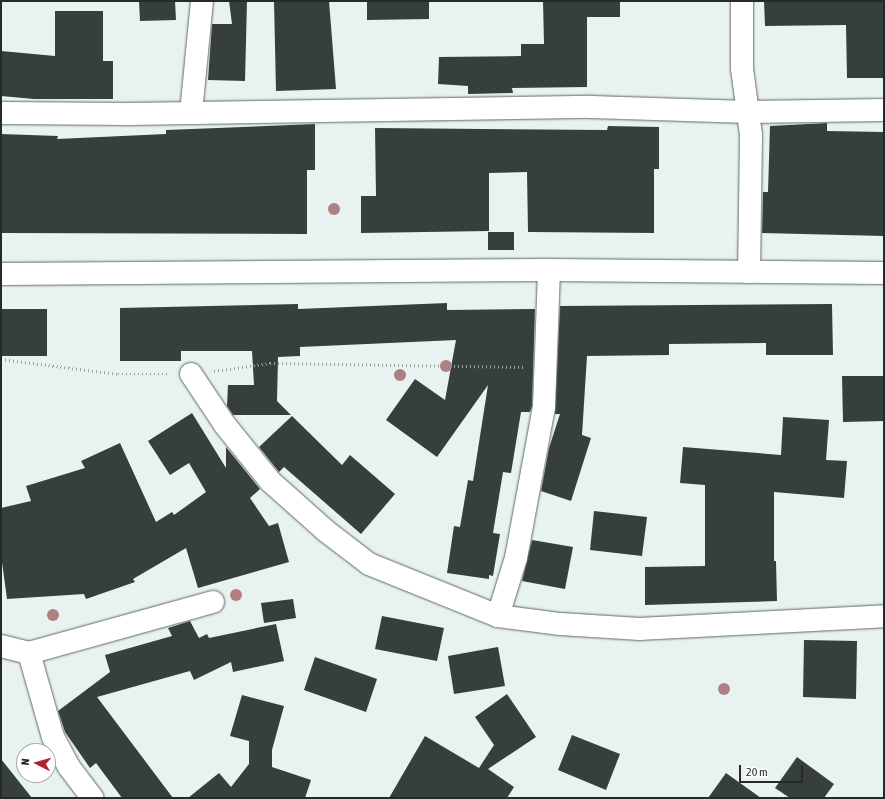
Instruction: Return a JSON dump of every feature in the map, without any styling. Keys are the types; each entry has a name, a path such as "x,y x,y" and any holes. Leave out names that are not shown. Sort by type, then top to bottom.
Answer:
{"street":[{"path":"191,112 202,1"},
{"path":"742,1 742,69 751,135 749,272"},
{"path":"1,112 191,112 591,107 748,112 884,110"},
{"path":"498,616 516,558 527,510 544,407 549,270"},
{"path":"1,274 549,270 884,273"},
{"path":"191,374 224,425 271,482 326,531 369,564 498,616 560,624 640,628 884,616"},
{"path":"1,646 29,653 213,602"},
{"path":"29,653 54,737 69,767 92,798"}],"path":[{"path":"1,359 118,374 191,374 270,364 545,367"}],"building":[{"path":"139,1 175,1 176,20 140,21"},
{"path":"229,1 247,1 245,81 208,80 212,24 232,24"},
{"path":"274,1 329,1 336,89 276,91"},
{"path":"367,1 429,1 429,19 367,20"},
{"path":"543,1 620,1 620,17 587,17 587,87 512,88 513,93 468,94 468,86 438,84 439,57 521,56 521,44 544,44"},
{"path":"764,1 884,1 884,78 847,78 846,25 765,26"},
{"path":"55,11 103,11 103,61 113,61 113,99 34,99 1,96 1,51 55,56"},
{"path":"827,123 827,131 884,132 884,236 762,233 763,192 768,192 770,126"},
{"path":"315,124 315,170 307,170 307,234 1,233 1,134 58,136 57,139 166,134 166,130"},
{"path":"608,126 659,127 659,169 654,169 654,233 528,232 527,172 489,173 489,231 361,233 361,196 376,196 375,128 607,130"},
{"path":"488,232 514,232 514,250 488,250"},
{"path":"447,303 447,310 535,309 532,406 530,412 521,412 511,473 503,472 493,533 500,534 493,576 489,575 489,579 447,573 454,526 460,527 468,480 473,481 488,385 437,457 386,420 415,379 445,400 456,340 300,347 300,356 278,357 277,401 291,415 233,415 227,406 228,385 254,385 252,351 181,351 181,361 120,361 120,308 298,304 298,309"},
{"path":"832,304 833,355 766,355 766,343 669,344 669,355 587,356 582,435 591,438 571,501 541,491 549,448 560,414 555,414 560,306"},
{"path":"1,309 47,309 47,356 1,356"},
{"path":"842,376 884,376 884,421 843,422"},
{"path":"192,413 226,468 226,447 260,489 250,498 269,526 278,523 289,562 198,588 186,548 133,579 135,582 86,599 84,594 7,599 1,555 1,508 31,501 26,486 85,468 81,461 120,443 156,522 172,512 174,515 206,492 189,463 170,475 148,441"},
{"path":"292,416 342,465 350,455 395,494 361,534 284,467 279,472 259,447"},
{"path":"783,417 829,420 826,460 847,461 844,498 774,492 774,561 776,561 777,601 645,605 645,567 705,566 705,485 680,483 683,447 781,455"},
{"path":"594,511 647,517 642,556 590,550"},
{"path":"532,540 573,547 565,589 522,581"},
{"path":"293,599 296,618 264,623 261,603"},
{"path":"382,616 444,628 437,661 375,649"},
{"path":"190,621 199,638 207,634 209,638 276,624 284,661 233,672 231,662 194,680 190,671 97,697 173,798 122,798 96,763 90,768 65,732 58,711 110,672 105,655 172,636 168,628"},
{"path":"804,640 857,641 856,699 803,697"},
{"path":"498,647 505,686 454,694 448,656"},
{"path":"315,657 377,679 366,712 304,690"},
{"path":"507,694 536,737 488,769 514,787 507,798 389,798 425,736 479,768 494,745 475,717"},
{"path":"242,695 284,706 272,750 272,767 311,780 305,798 188,798 219,773 231,787 249,764 249,741 230,736"},
{"path":"572,735 620,754 606,790 558,770"},
{"path":"797,757 834,784 824,798 790,798 775,788"},
{"path":"1,759 16,778 16,783 20,783 32,798 1,798"},
{"path":"726,773 761,798 708,798"}]}
